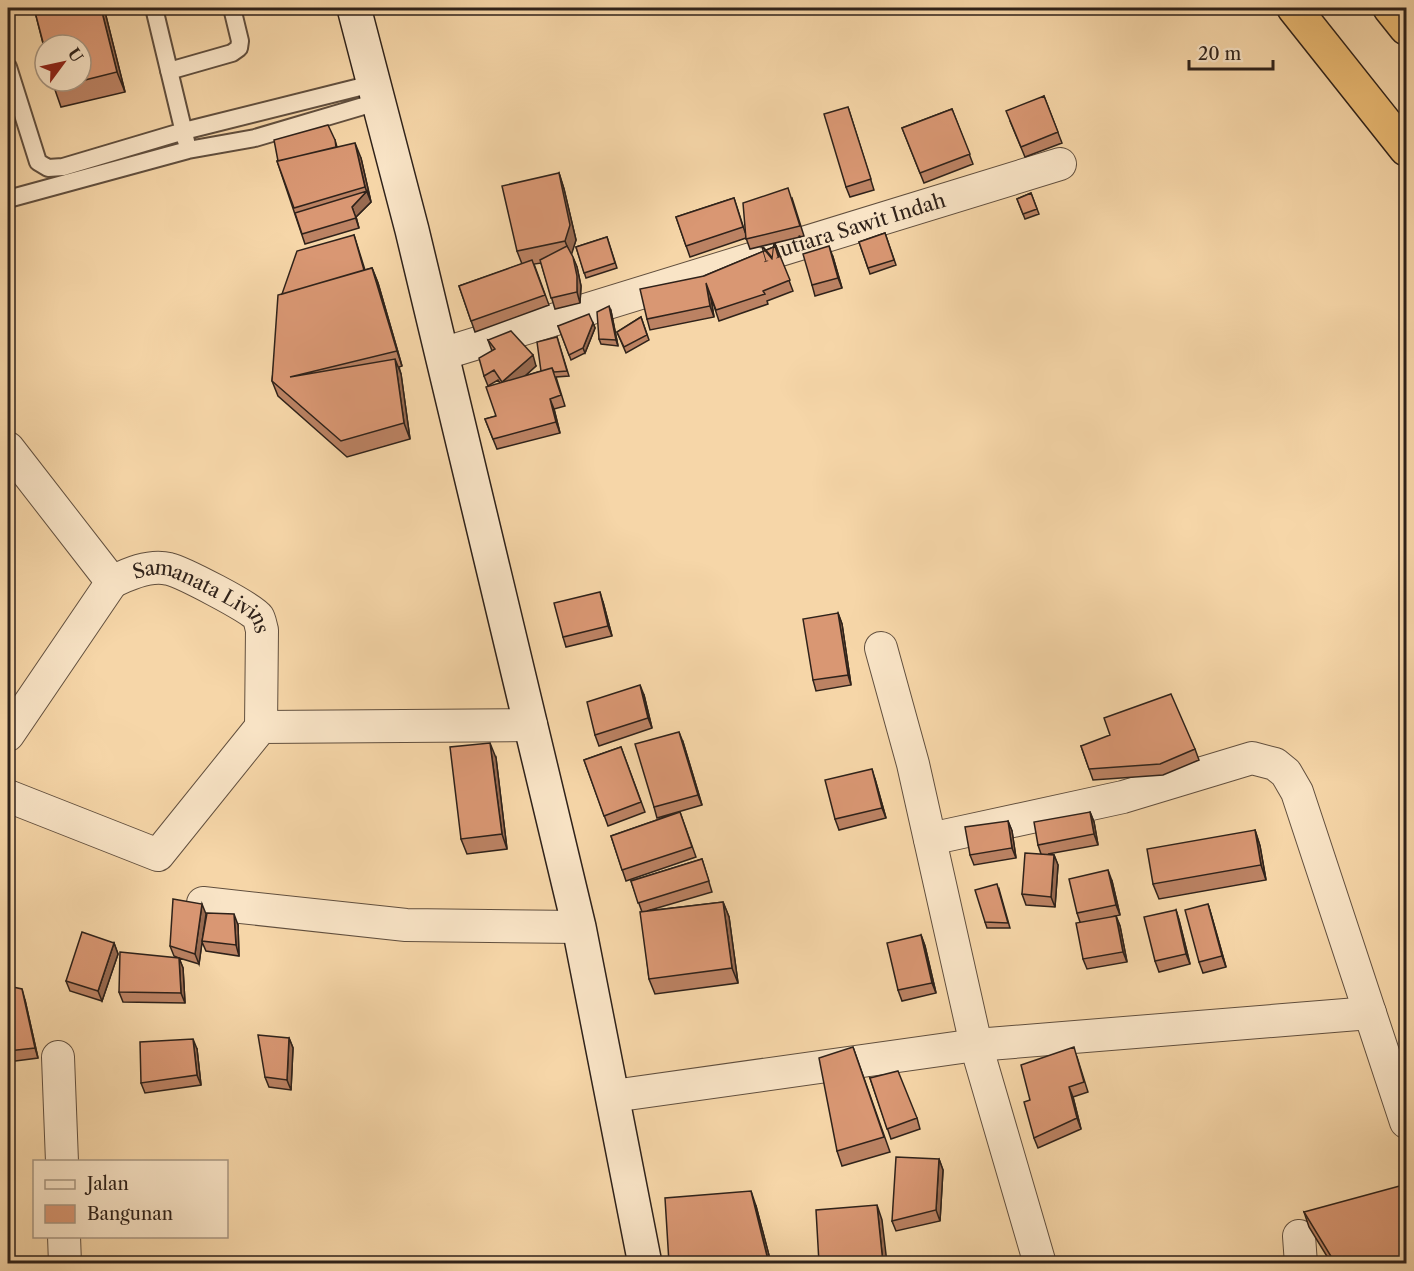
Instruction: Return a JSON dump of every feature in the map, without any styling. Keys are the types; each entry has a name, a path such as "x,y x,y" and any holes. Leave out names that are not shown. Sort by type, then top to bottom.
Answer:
{"highway":[{"path":"1294,8 1407,149"},
{"path":"1390,8 1407,28"}],"street":[{"path":"354,8 442,354 579,927 645,1263"},
{"name":"Mutiara Sawit Indah","path":"442,354 1060,164"},
{"name":"Samanata Livins","path":"8,448 112,582"},
{"name":"Samanata Livins","path":"8,735 112,582 132,573 153,568 169,569 242,604 258,616 262,630 261,727"},
{"path":"881,648 913,764 976,1045 1040,1263"},
{"path":"8,796 158,855 261,727 531,725"},
{"path":"930,839 1123,797 1252,758 1275,764 1286,773 1297,792 1407,1122"},
{"path":"203,903 406,925 579,927"},
{"path":"613,1096 976,1045 1370,1013"},
{"path":"58,1057 62,1160"},
{"path":"64,1238 65,1263"}],"lane":[{"path":"154,8 188,150"},
{"path":"169,71 232,53 239,48 240,41 232,8"},
{"path":"8,67 38,162 48,168 63,167 184,131 374,93"},
{"path":"8,199 188,150 255,138 374,93"}],"building":[{"path":"34,8 101,8 117,72 93,78 93,33 41,33"},
{"path":"1044,96 1058,132 1021,147 1006,111"},
{"path":"848,107 871,179 846,187 824,114"},
{"path":"952,109 970,154 920,173 902,128"},
{"path":"328,125 336,147 278,161 274,140"},
{"path":"355,143 365,187 294,208 277,161"},
{"path":"559,173 570,225 565,241 517,251 502,186"},
{"path":"788,188 800,226 746,239 743,203"},
{"path":"367,191 352,207 356,218 302,234 295,213"},
{"path":"1031,193 1037,209 1023,214 1017,199"},
{"path":"734,198 743,227 686,246 676,217"},
{"path":"885,233 894,260 868,268 859,242"},
{"path":"354,235 364,270 282,294 297,251"},
{"path":"607,237 615,263 584,273 576,247"},
{"path":"567,246 573,257 577,276 577,292 551,298 540,260"},
{"path":"776,246 790,280 763,291 765,294 716,310 706,283 710,306 647,319 640,289 704,276"},
{"path":"829,246 838,278 812,285 803,254"},
{"path":"532,260 545,295 471,321 459,286"},
{"path":"372,268 397,351 290,377 395,359 404,423 341,441 272,381 278,295"},
{"path":"609,306 616,340 599,339 597,312"},
{"path":"589,314 593,323 583,348 569,355 558,326"},
{"path":"641,317 647,335 624,347 617,332"},
{"path":"511,331 533,355 502,382 494,370 484,376 479,358 495,349 488,340"},
{"path":"557,337 567,371 554,372 552,368 541,371 537,342"},
{"path":"552,368 561,395 550,399 556,422 493,439 485,419 496,416 486,387"},
{"path":"600,592 608,626 563,637 554,603"},
{"path":"838,613 848,675 813,680 803,619"},
{"path":"640,685 648,718 595,735 587,702"},
{"path":"1171,694 1195,749 1160,764 1089,769 1081,746 1110,735 1104,718"},
{"path":"679,732 698,795 654,807 635,744"},
{"path":"490,743 502,834 461,839 450,747"},
{"path":"621,747 641,802 604,816 584,760"},
{"path":"872,769 882,808 835,819 825,780"},
{"path":"680,812 692,847 622,870 611,836"},
{"path":"1090,812 1094,834 1038,845 1034,822"},
{"path":"1008,821 1012,848 970,855 965,827"},
{"path":"1255,830 1261,865 1153,884 1147,849"},
{"path":"1025,853 1054,855 1051,897 1022,894"},
{"path":"702,859 709,881 638,903 631,881"},
{"path":"1108,870 1116,905 1077,913 1069,879"},
{"path":"997,884 1008,923 985,922 975,890"},
{"path":"173,899 202,904 195,954 170,946"},
{"path":"723,902 732,968 649,979 640,912"},
{"path":"1208,904 1222,956 1199,962 1185,910"},
{"path":"1176,910 1186,954 1155,961 1144,917"},
{"path":"207,913 234,914 236,945 202,941"},
{"path":"1116,916 1123,952 1083,959 1076,923"},
{"path":"82,932 114,943 98,991 66,981"},
{"path":"921,935 932,983 898,990 887,943"},
{"path":"120,952 179,958 181,993 119,992"},
{"path":"8,986 22,989 35,1048 8,1051"},
{"path":"258,1035 289,1038 287,1080 265,1077"},
{"path":"193,1039 197,1075 141,1083 140,1042"},
{"path":"853,1047 884,1137 837,1151 819,1058"},
{"path":"1074,1047 1084,1082 1069,1087 1077,1118 1034,1138 1024,1102 1030,1100 1021,1065"},
{"path":"898,1071 917,1118 887,1129 870,1078"},
{"path":"896,1157 939,1159 936,1210 892,1221"},
{"path":"1407,1184 1407,1263 1335,1263 1304,1212"},
{"path":"751,1191 768,1260 730,1263 669,1263 665,1198"},
{"path":"877,1205 883,1263 819,1263 816,1210"}]}
